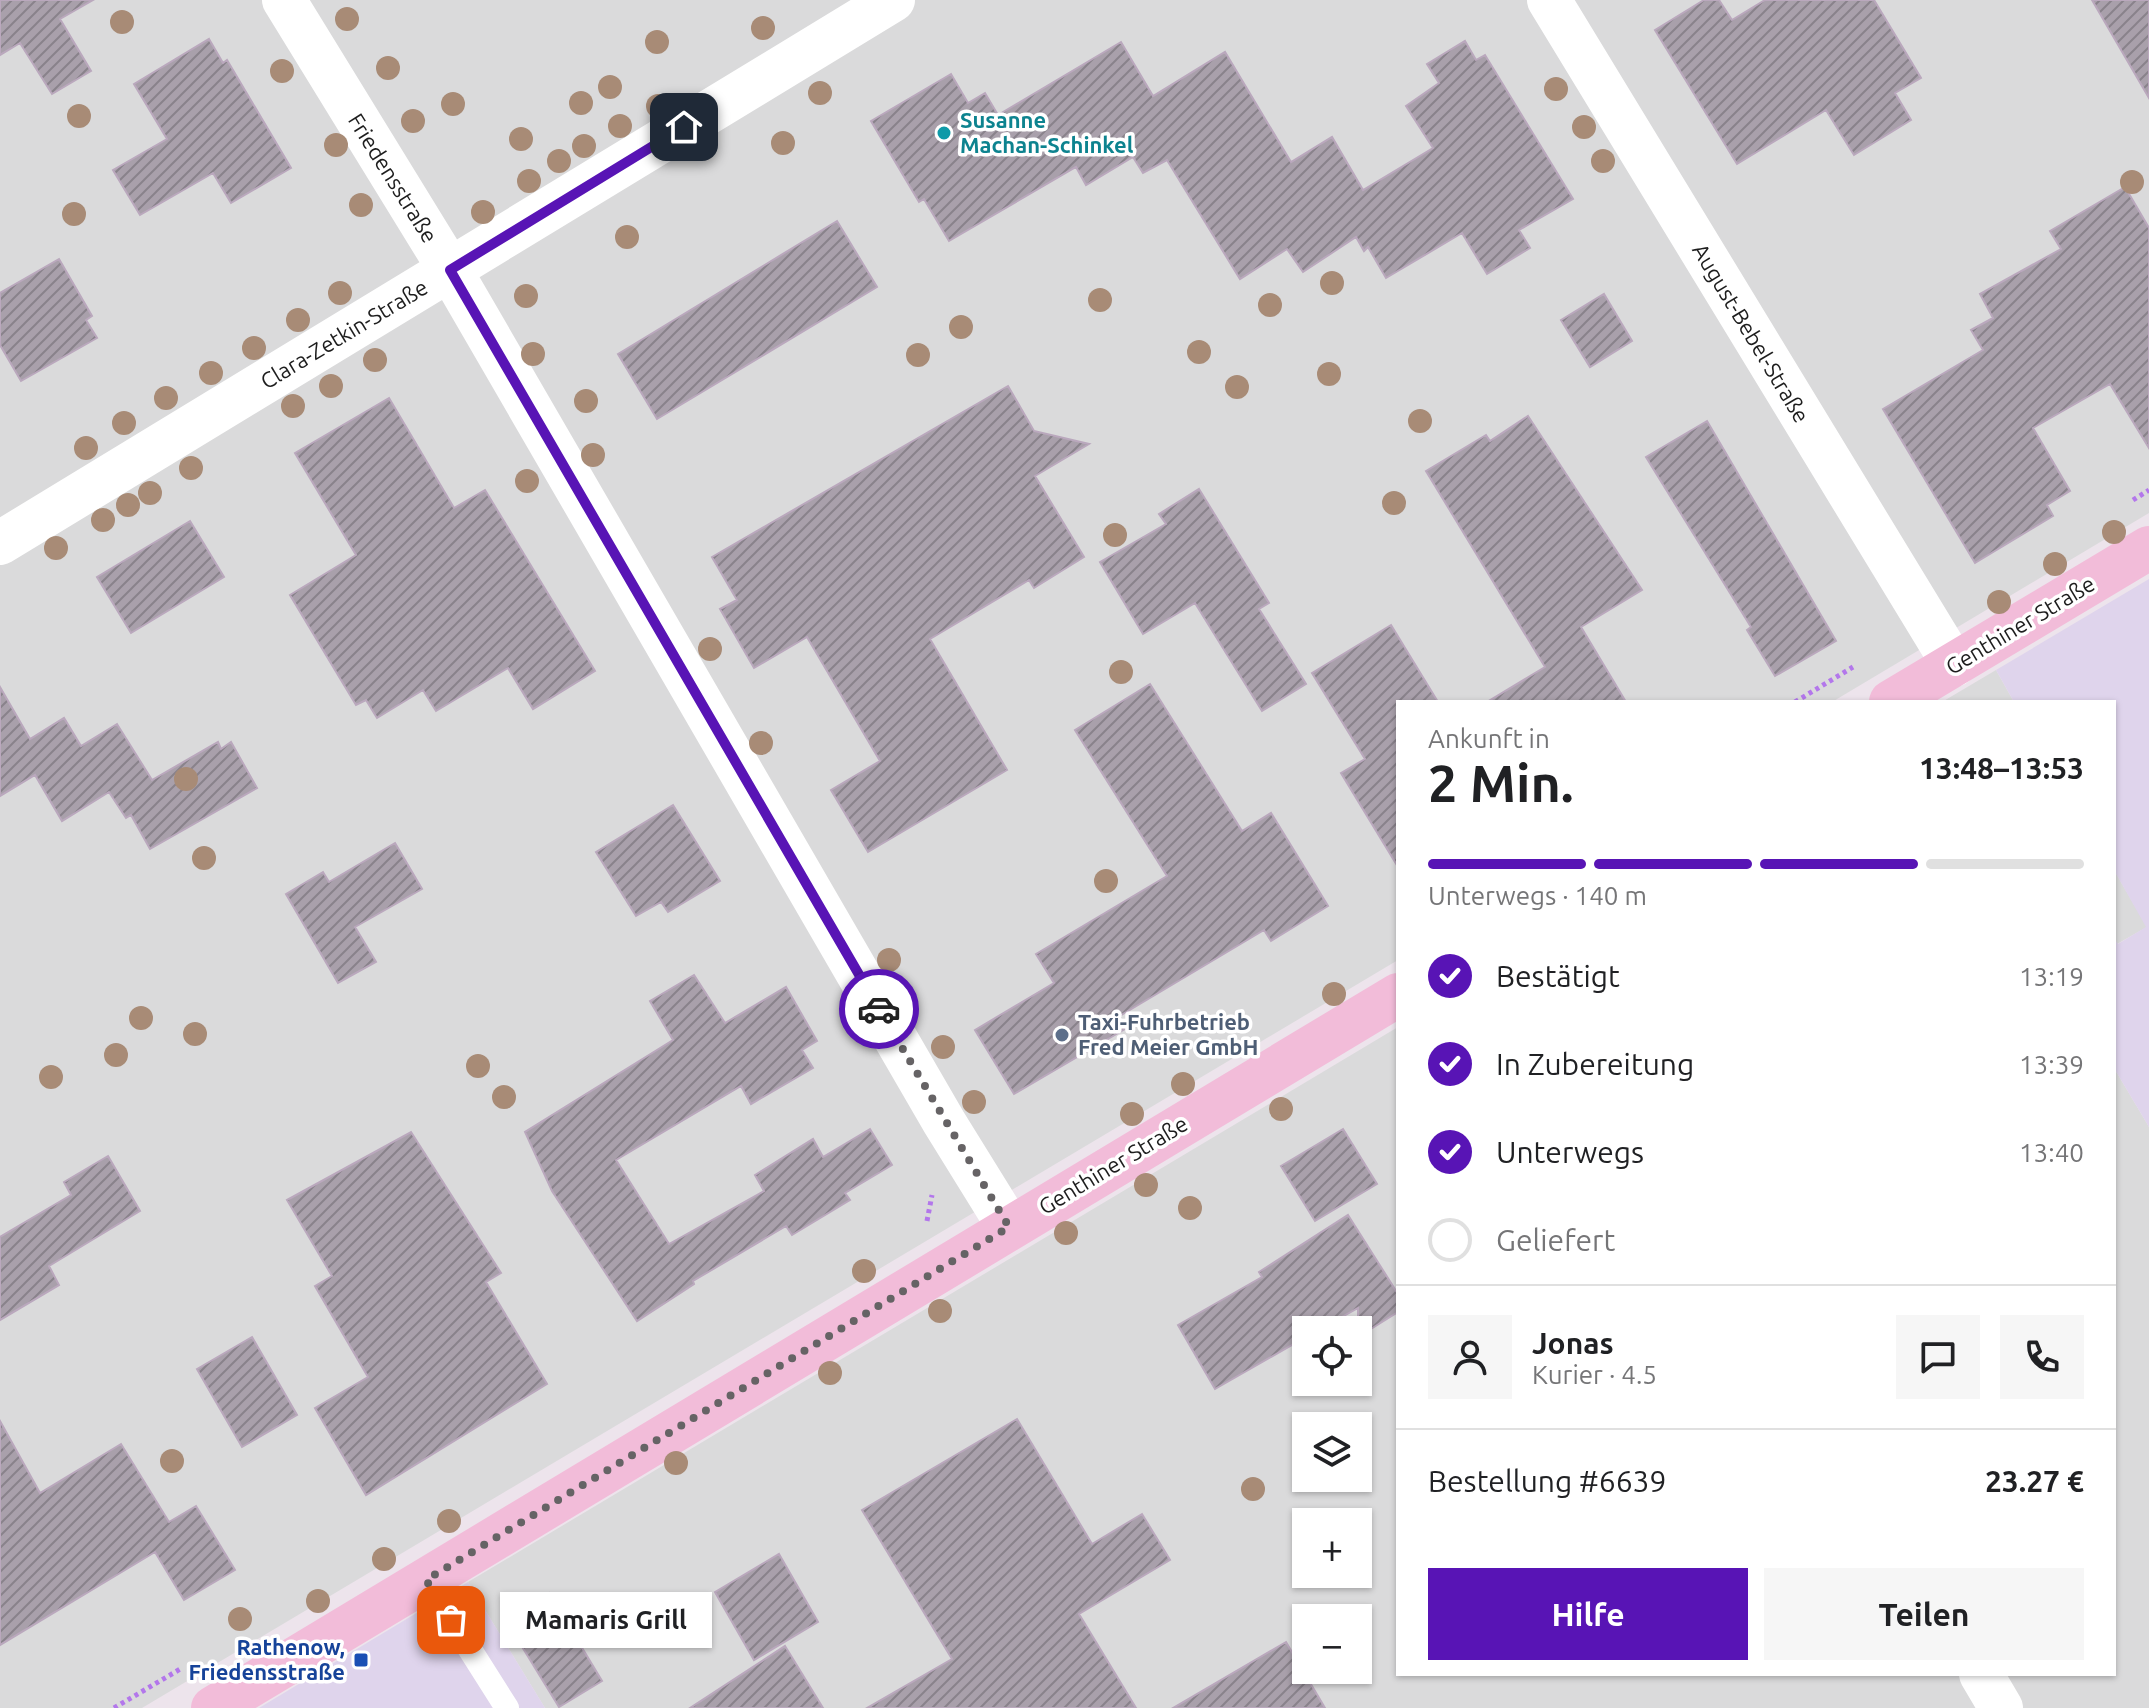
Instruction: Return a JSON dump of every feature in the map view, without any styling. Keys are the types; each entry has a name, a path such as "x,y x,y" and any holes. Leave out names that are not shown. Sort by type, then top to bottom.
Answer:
{"main road":[{"name":"Genthiner Straße","path":"1894,700 2149,548"},
{"name":"Genthiner Straße","path":"213,1708 1396,996"}],"street":[{"name":"Friedensstraße","path":"284,0 450,270 944,1122 1009,1227"},
{"name":"Clara-Zetkin-Straße","path":"0,543 893,0"},
{"name":"August-Bebel-Straße","path":"1549,0 1954,665"},
{"path":"1982,1676 2001,1708"}],"lane":[{"path":"426,1580 507,1708"}],"shaded area":[{"path":"0,0 2149,0 2149,513 1835,700 1396,700 1396,961 142,1708 0,1708"},
{"path":"2149,579 2149,1127 2116,1071 2116,941 2118,944 2146,927 2116,874 2116,700 2013,700 1996,670"},
{"path":"1996,670 2013,700 1945,700"},
{"path":"2116,873 2147,927 2116,942"},
{"path":"1396,1028 1396,1676 2116,1676 2116,1071 2149,1127 2149,1708 545,1708 468,1582"},
{"path":"468,1582 545,1708 259,1708"}],"building":[{"path":"0,0 93,0 60,19 91,71 52,94 20,43 0,55"},
{"path":"1704,0 1719,0 1732,20 1765,0 1874,0 1921,78 1895,93 1911,120 1854,155 1826,110 1737,164 1655,30"},
{"path":"2092,0 2149,0 2149,98"},
{"path":"209,39 223,63 227,60 291,168 231,203 213,173 140,215 113,170 167,139 134,84"},
{"path":"1465,41 1476,60 1485,55 1573,199 1519,230 1530,248 1487,274 1462,233 1386,278 1368,247 1364,251 1356,237 1303,272 1287,249 1240,279 1167,160 1143,173 1133,157 1086,185 1076,167 949,241 924,199 919,202 871,121 951,74 968,103 985,93 998,115 1121,42 1153,96 1225,52 1291,162 1332,137 1363,190 1433,148 1406,106 1439,83 1427,64"},
{"path":"2125,187 2149,228 2149,448 2110,384 2033,428 2070,491 2047,505 2053,516 1975,563 1883,409 1983,350 1971,330 1993,318 1980,294 2061,249 2050,231"},
{"path":"837,221 877,287 657,419 618,354"},
{"path":"59,259 92,316 86,320 97,338 21,381 0,345 0,293"},
{"path":"1604,294 1632,341 1590,367 1561,320"},
{"path":"1008,386 1034,431 1089,444 1035,476 1084,557 1034,588 1029,580 930,639 1007,770 868,852 831,790 880,761 807,637 754,668 720,609 737,600 712,557"},
{"path":"389,398 454,508 485,490 595,671 533,709 508,668 436,711 423,690 377,718 366,700 356,705 290,595 356,555 295,453"},
{"path":"1528,416 1642,590 1581,627 1625,700 1490,700 1545,667 1426,471 1486,435 1490,441"},
{"path":"1707,421 1836,641 1775,676 1747,630 1751,627 1646,457"},
{"path":"1199,489 1269,603 1259,609 1306,684 1262,711 1195,603 1143,634 1100,562 1166,524 1159,514"},
{"path":"190,521 224,577 131,633 97,577"},
{"path":"1391,625 1437,700 1396,700 1396,864 1341,773 1365,759 1312,673"},
{"path":"1150,684 1242,831 1271,813 1328,906 1271,941 1264,930 1118,1017 1125,1029 1014,1094 975,1030 1054,983 1036,954 1167,876 1075,730"},
{"path":"0,687 30,739 64,718 81,746 117,724 152,780 218,742 221,749 231,742 257,788 150,849 131,815 126,818 109,792 62,821 35,775 0,796"},
{"path":"673,805 720,881 668,912 661,902 636,916 596,852"},
{"path":"395,843 422,889 355,927 376,962 338,983 286,894 323,872 329,882"},
{"path":"694,975 725,1023 786,987 817,1041 802,1050 813,1068 751,1104 741,1086 616,1160 669,1244 764,1191 755,1175 813,1139 823,1157 870,1129 892,1165 845,1193 850,1200 792,1235 786,1226 693,1281 694,1284 637,1321 552,1191 525,1132 673,1040 650,1001"},
{"path":"1343,1129 1377,1184 1315,1221 1281,1166"},
{"path":"411,1132 501,1273 486,1282 547,1384 366,1495 315,1408 368,1377 315,1286 332,1276 287,1200"},
{"path":"108,1156 140,1211 49,1266 59,1285 0,1320 0,1237 71,1195 64,1182"},
{"path":"1348,1215 1396,1291 1396,1313 1372,1328 1372,1316 1358,1316 1358,1308 1344,1316 1292,1316 1292,1345 1215,1389 1178,1325 1262,1277 1259,1272"},
{"path":"252,1337 297,1415 242,1447 197,1369"},
{"path":"1017,1419 1092,1544 1142,1514 1170,1560 1079,1614 1136,1708 867,1708 952,1659 862,1510"},
{"path":"0,1421 40,1493 121,1444 169,1522 196,1506 235,1570 184,1600 155,1552 0,1645"},
{"path":"779,1554 818,1622 754,1660 715,1592"},
{"path":"549,1593 602,1681 559,1707 505,1619"},
{"path":"1286,1642 1292,1652 1292,1684 1311,1684 1325,1708 1173,1708"},
{"path":"785,1646 823,1708 690,1708"}],"way so far":[{"path":"451,1620 426,1580 1009,1227 879,1009"}],"place":[{"name":"Susanne Machan-Schinkel","path":"944,133"},
{"name":"Taxi-Fuhrbetrieb Fred Meier GmbH","path":"1062,1035"},
{"name":"Mamaris Grill","path":"451,1620"},
{"name":"Rathenow, Friedensstraße","path":"361,1660"}],"route":[{"path":"684,127 450,270 879,1009"}]}
